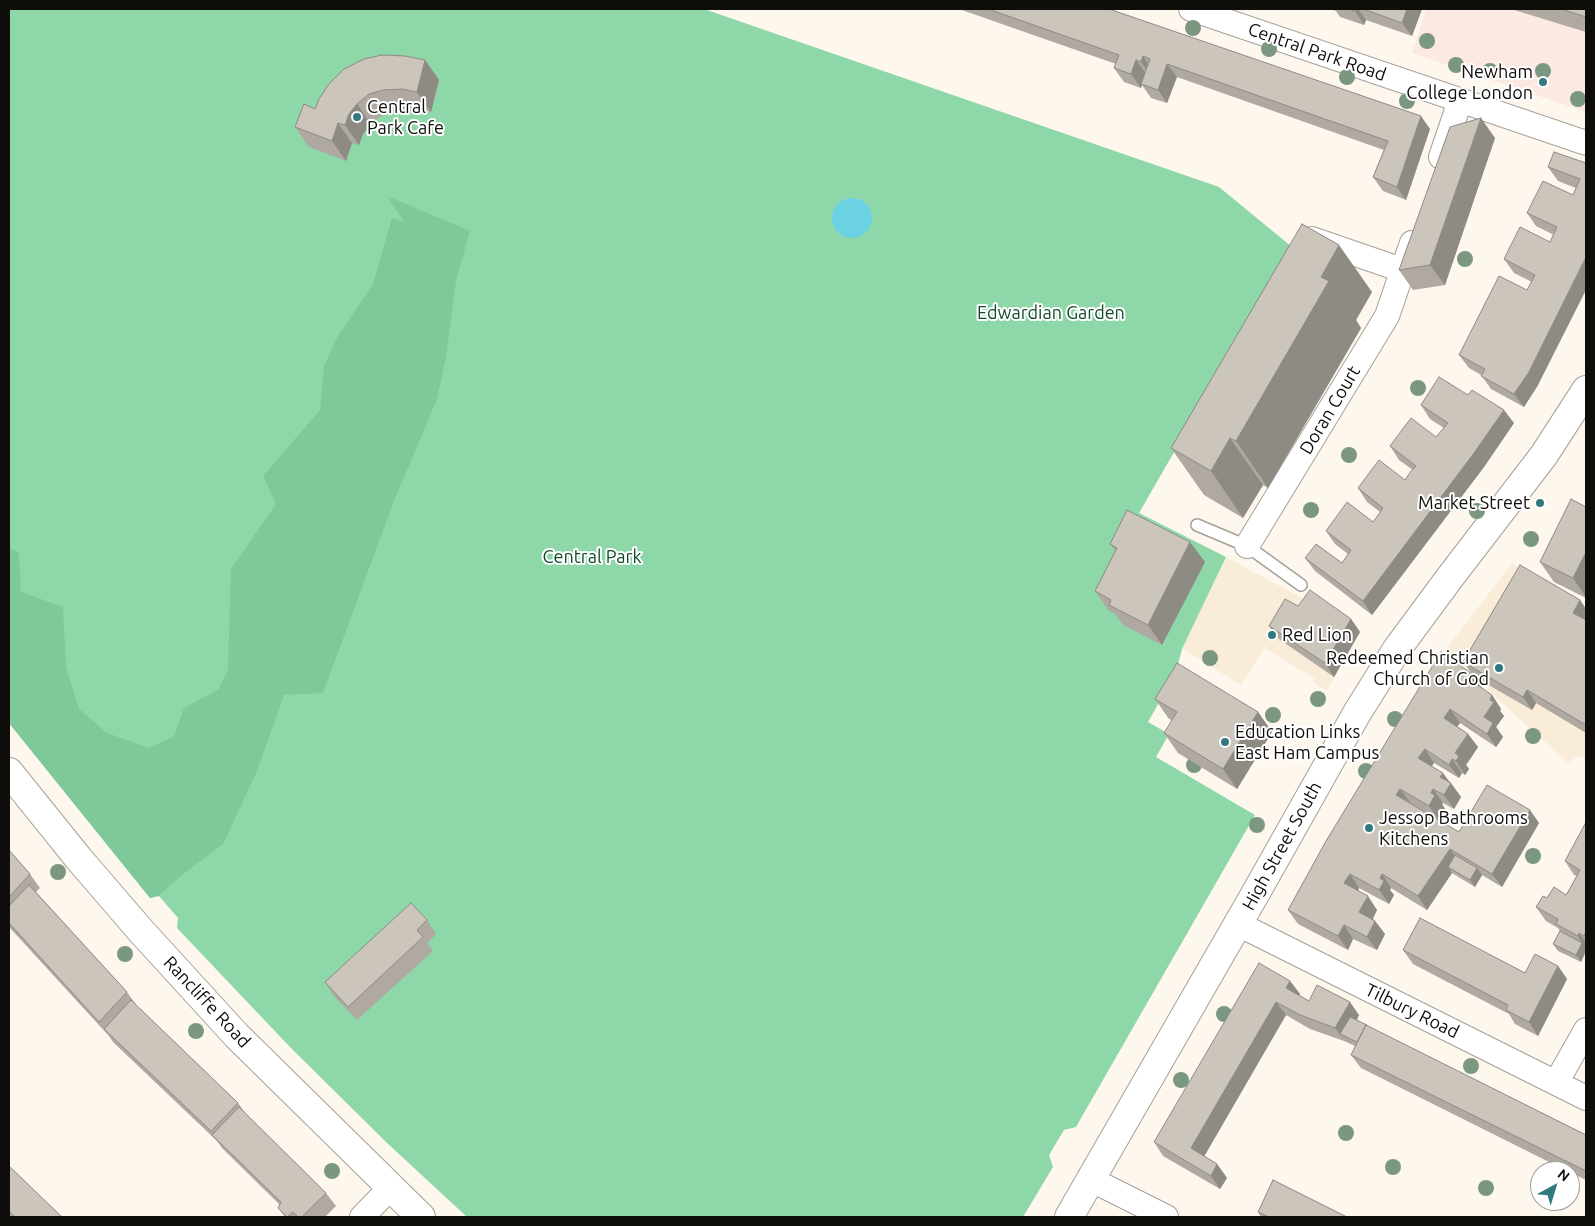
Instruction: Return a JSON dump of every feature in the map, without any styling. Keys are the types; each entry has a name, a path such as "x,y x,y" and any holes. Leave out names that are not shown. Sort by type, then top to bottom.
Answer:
{"main road":[{"name":"High Street South","path":"1069,1217 1092,1180 1357,713 1397,649 1450,576 1544,455 1586,390"},
{"name":"Rancliffe Road","path":"9,772 141,931 237,1036 421,1217"}],"street":[{"name":"Central Park Road","path":"1191,9 1586,143"},
{"path":"1435,173 1460,101"},
{"name":"Doran Court","path":"1247,546 1387,316 1417,226"},
{"path":"1312,238 1402,270"},
{"name":"Tilbury Road","path":"1238,924 1586,1098"},
{"path":"1556,1083 1586,1030"},
{"path":"1092,1180 1166,1217"},
{"path":"362,1217 390,1188"}],"lane":[{"path":"1197,525 1247,546 1301,585"}],"shaded area":[{"name":"Newham College London","path":"1426,9 1586,9 1586,112 1412,53"},
{"path":"1226,557 1318,606 1320,604 1360,632 1327,691 1313,682 1315,679 1265,648 1241,685 1182,649"},
{"path":"1512,563 1526,574 1586,608 1586,758 1577,756 1569,764 1445,651"}],"green space":[{"name":"Central Park","path":"9,9 704,9 1219,187 1292,247 1139,513 1226,557 1182,649 1176,672 1148,722 1169,734 1156,757 1255,815 1076,1127 1064,1130 1049,1155 1053,1167 1023,1217 467,1217 386,1142 290,1047 177,928 178,918 159,896 150,898 9,723"},
{"path":"387,196 470,231 456,280 446,357 437,399 394,501 323,693 284,695 257,771 223,844 158,896 150,898 9,723 9,547 19,553 21,592 63,607 66,667 79,709 107,733 149,748 174,736 184,708 219,689 228,669 231,569 276,504 263,476 320,410 324,366 338,336 373,284 392,218 404,222"}],"water":[{"path":"856,198 863,201 869,207 872,218 871,226 863,235 856,238 848,238 841,235 833,226 832,214 835,207 844,199"}],"building":[{"path":"988,9 1109,9 1421,116 1397,187 1373,177 1388,141 1167,64 1158,90 1141,84 1150,59 1143,56 1141,62 1136,60 1131,74 1114,68 1119,55"},
{"path":"1363,9 1407,9 1402,23"},
{"path":"1561,9 1586,9 1586,17"},
{"path":"382,55 405,56 425,60 417,92 402,89 383,90 369,94 349,114 345,125 338,123 332,141 295,127 304,104 315,109 328,85 344,69 364,59"},
{"path":"1481,118 1430,265 1399,270 1450,127"},
{"path":"1554,152 1586,163 1586,257 1529,372 1514,394 1481,376 1485,369 1459,355 1499,276 1527,290 1535,275 1504,259 1520,227 1550,242 1557,227 1527,213 1543,181 1573,195 1580,179 1548,167"},
{"path":"1302,224 1339,245 1321,277 1329,281 1236,441 1230,438 1211,471 1171,448"},
{"path":"1439,377 1468,395 1472,390 1504,410 1363,601 1305,558 1316,544 1342,563 1351,550 1326,531 1347,502 1373,522 1383,508 1358,488 1379,460 1405,480 1416,466 1390,446 1411,418 1436,437 1448,423 1421,405"},
{"path":"1571,499 1586,507 1586,554 1573,578 1540,562"},
{"path":"1127,510 1190,542 1148,625 1109,605 1111,600 1095,591 1117,548 1110,544"},
{"path":"1520,565 1580,600 1573,613 1586,620 1586,725 1527,690 1523,697 1463,662"},
{"path":"1310,590 1351,619 1325,663 1269,626 1285,599 1298,606"},
{"path":"1441,652 1472,674 1469,679 1492,695 1490,700 1494,702 1484,717 1493,723 1487,734 1450,709 1444,718 1468,734 1455,753 1459,756 1456,761 1452,759 1449,765 1425,749 1418,758 1443,773 1440,777 1451,783 1444,795 1433,789 1431,793 1435,795 1429,806 1400,789 1396,795 1459,832 1487,785 1530,810 1492,874 1450,849 1418,896 1382,874 1380,878 1384,881 1379,890 1350,874 1344,883 1368,896 1359,912 1375,921 1367,937 1344,925 1338,936 1288,910 1326,841"},
{"name":"Education Links East Ham Campus","path":"1177,663 1258,712 1223,769 1164,733 1177,712 1155,699"},
{"path":"1585,824 1586,932 1584,936 1579,933 1578,936 1556,924 1558,919 1536,907 1543,896 1547,898 1554,887 1566,895 1568,892 1580,870 1565,861"},
{"path":"9,850 30,874 9,897"},
{"path":"1455,855 1477,868 1470,880 1448,867"},
{"path":"29,885 127,992 99,1022 9,923 9,906"},
{"path":"411,903 427,920 417,930 423,937 348,1007 325,982"},
{"path":"1420,918 1525,973 1535,954 1558,966 1529,1022 1506,1010 1508,1005 1403,950"},
{"path":"1560,931 1582,943 1576,955 1553,944"},
{"path":"1259,963 1290,981 1286,988 1309,1001 1317,985 1350,1002 1335,1028 1300,1015 1276,1002 1191,1148 1217,1164 1211,1176 1154,1142"},
{"path":"131,1000 238,1103 211,1131 104,1029"},
{"path":"1350,1017 1367,1025 1357,1042 1340,1034"},
{"path":"1366,1025 1586,1135 1586,1171 1580,1168 1580,1161 1566,1161 1351,1055"},
{"path":"239,1107 326,1193 302,1217 298,1217 293,1212 287,1217 278,1208 281,1202 212,1135"},
{"path":"9,1166 62,1217 15,1217 9,1211"},
{"path":"1273,1180 1347,1217 1269,1217 1258,1212"}],"place":[{"name":"Newham College London","path":"1543,82"},
{"name":"Central Park Cafe","path":"357,117"},
{"name":"Market Street","path":"1540,503"},
{"name":"Red Lion","path":"1272,635"},
{"name":"Redeemed Christian Church of God","path":"1499,668"},
{"name":"Education Links East Ham Campus","path":"1225,742"},
{"name":"Jessop Bathrooms Kitchens","path":"1369,828"}],"park label":[{"name":"Edwardian Garden","path":"1051,313"}]}
